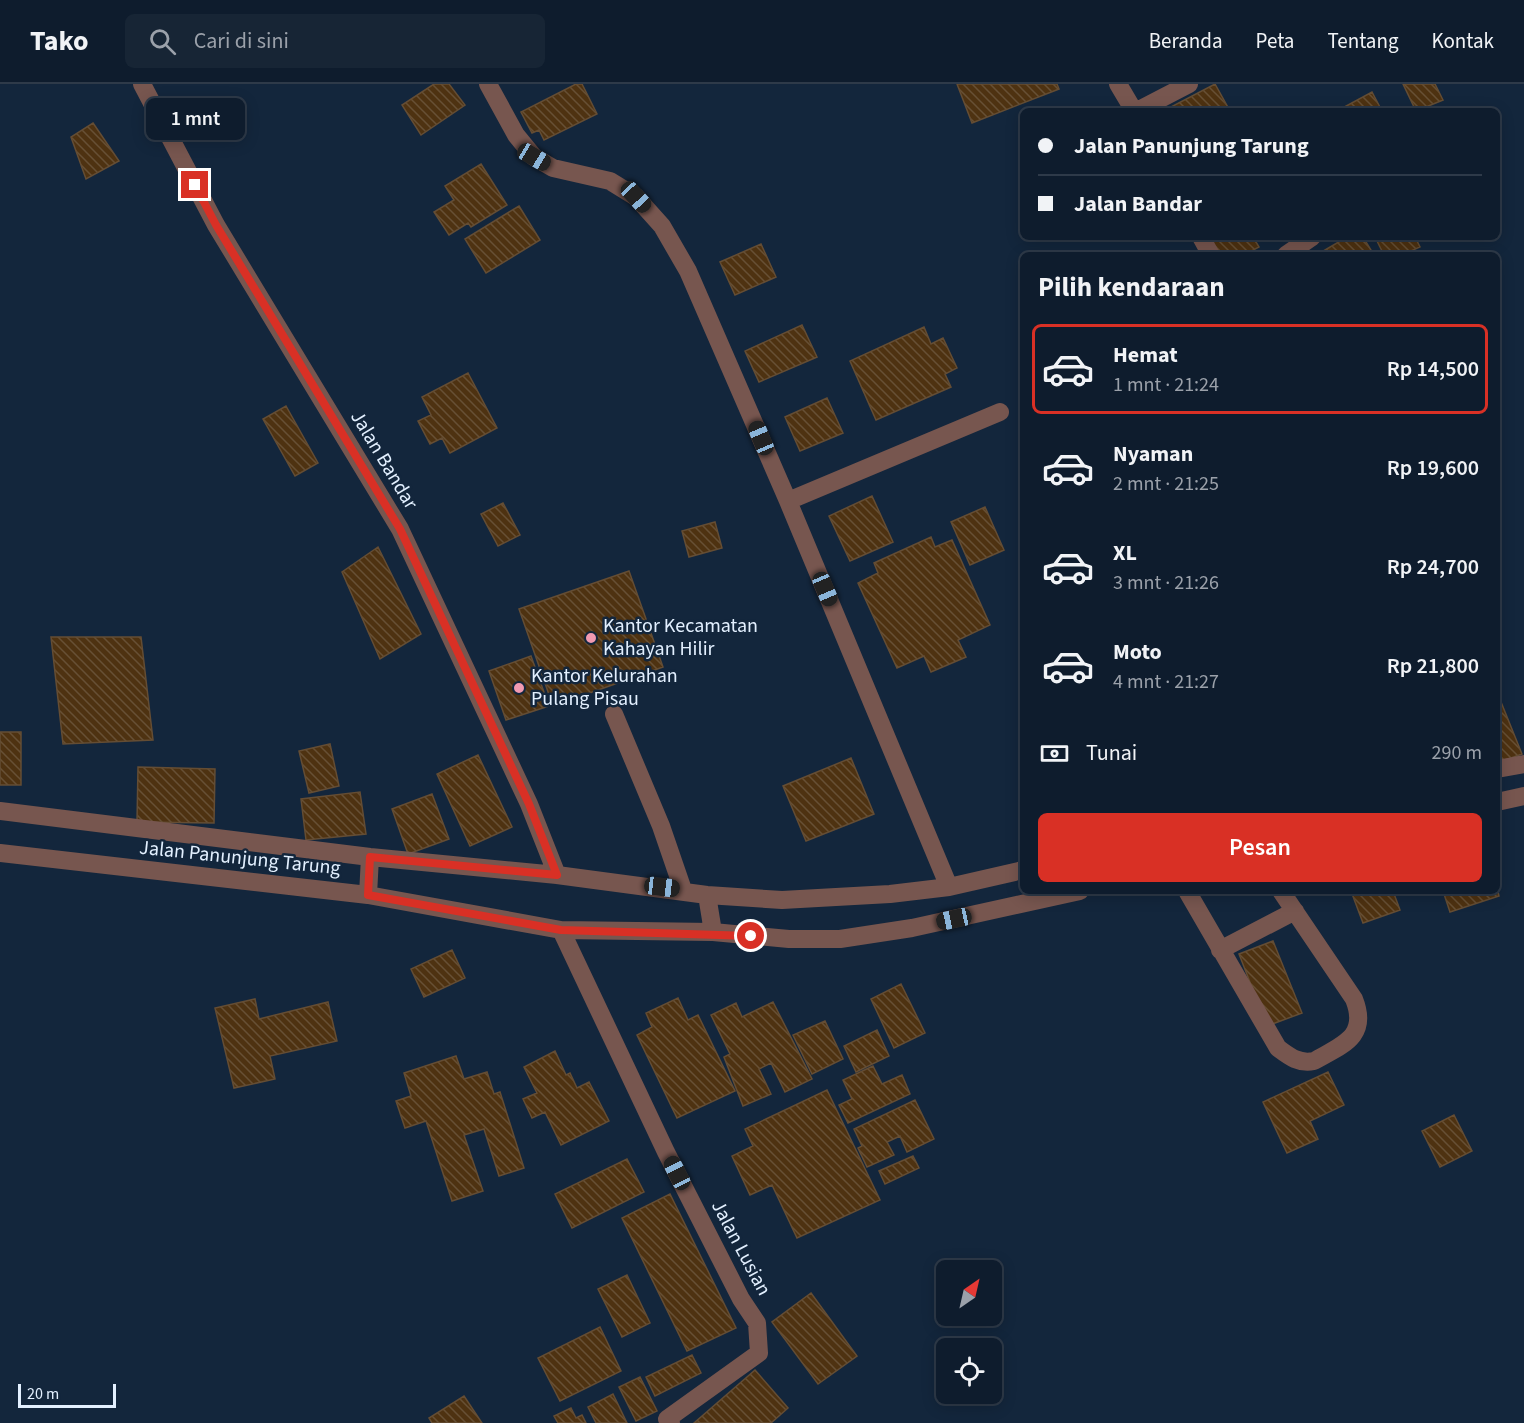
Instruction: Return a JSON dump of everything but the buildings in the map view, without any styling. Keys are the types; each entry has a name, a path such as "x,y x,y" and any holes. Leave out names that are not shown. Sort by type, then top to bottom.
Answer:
{"street":[{"name":"Jalan Bandar","path":"142,84 216,225 400,529 529,804 557,875"},
{"path":"488,84 516,135 534,157 553,168 610,181 636,197 662,226 688,271 788,501 949,887"},
{"path":"1118,84 1134,108"},
{"path":"1142,108 1189,84"},
{"path":"1290,252 1308,240"},
{"path":"788,501 1000,412"},
{"path":"614,714 661,826 683,890"},
{"path":"1500,768 1524,764"},
{"path":"1500,801 1524,796"},
{"name":"Jalan Panunjung Tarung","path":"0,811 370,857 557,875 707,895 782,900 890,894 949,887 1020,871"},
{"name":"Jalan Panunjung Tarung","path":"0,852 368,895 561,930 713,932 789,939 840,939 912,928 1066,894"},
{"path":"368,895 370,857"},
{"path":"1189,894 1278,1048 1298,1061 1314,1061 1354,1035 1359,1020 1358,1010 1283,894"},
{"path":"707,895 713,932"},
{"path":"1220,950 1295,911"},
{"name":"Jalan Lusian","path":"561,930 666,1152 741,1299 757,1323 759,1353 666,1422"}],"place":[{"name":"Kantor Kecamatan Kahayan Hilir","path":"591,638"},
{"name":"Kantor Kelurahan Pulang Pisau","path":"519,688"}],"route":[{"path":"195,185 216,225 400,529 529,804 557,875 370,857 368,895 561,930 713,932 751,936"}]}
